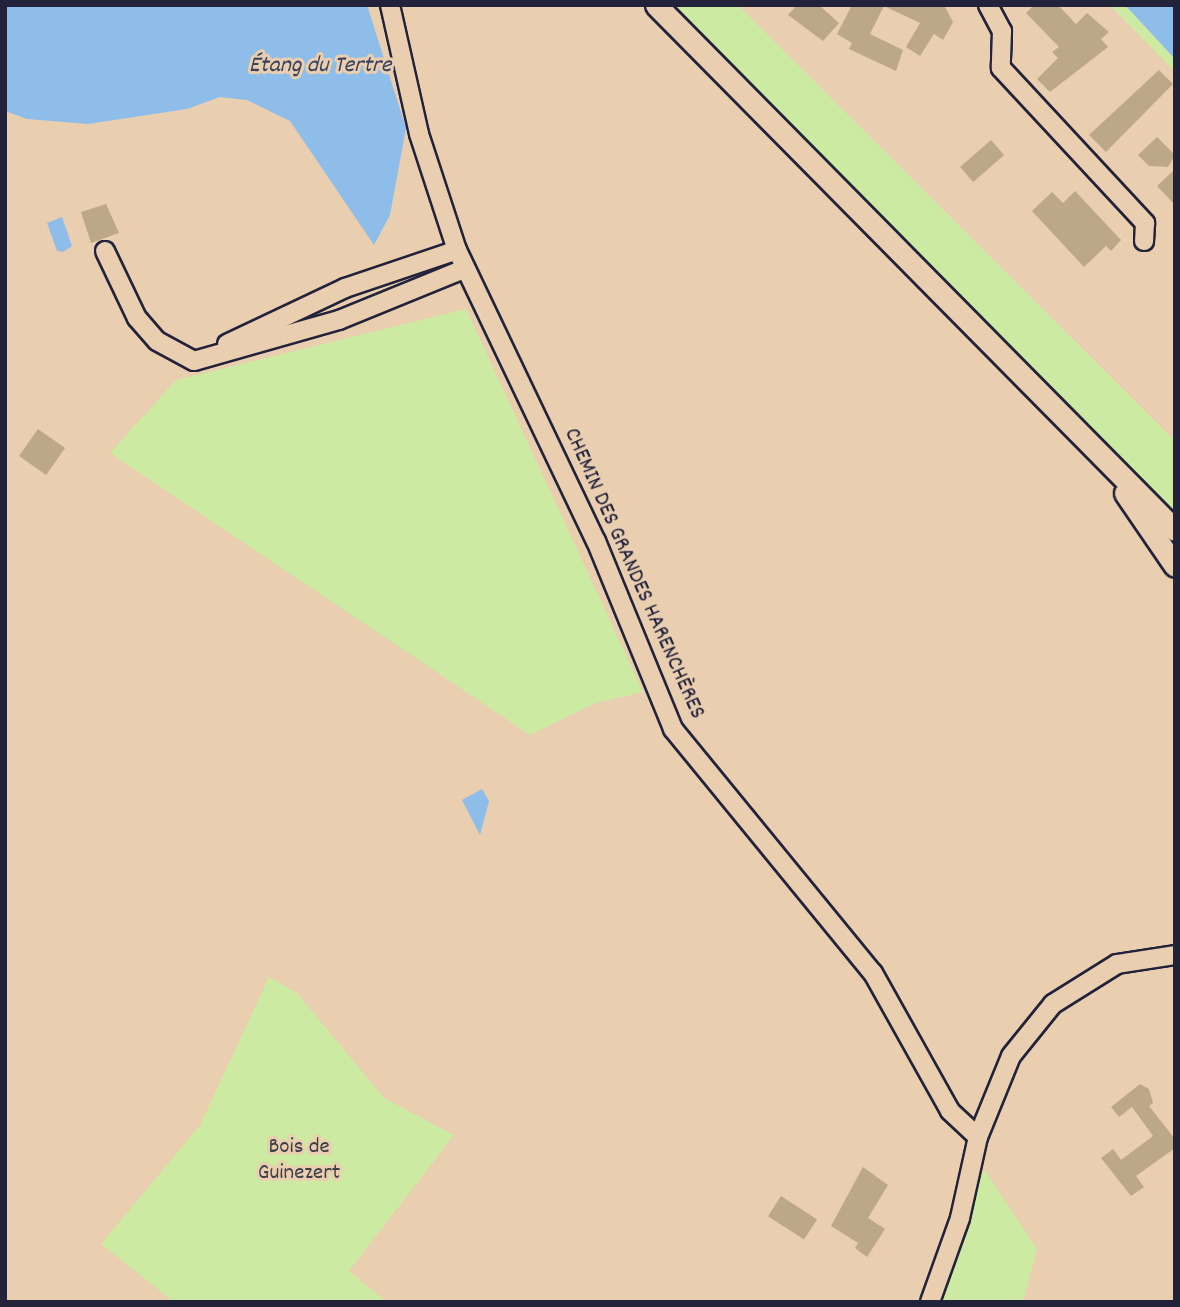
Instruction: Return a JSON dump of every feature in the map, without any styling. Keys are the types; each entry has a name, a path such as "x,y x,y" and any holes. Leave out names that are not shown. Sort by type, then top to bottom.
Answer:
{"main road":[{"path":"656,5 1175,530"},
{"path":"1098,453 1175,566"}],"street":[{"name":"CHEMIN DES GRANDES HARENCHÈRES","path":"390,5 419,134 464,269 596,541 673,729 873,973 950,1111 978,1137"},
{"path":"988,5 1002,31 1001,68 1145,223 1144,241"},
{"path":"194,361 323,297 457,250"},
{"path":"105,251 144,327 166,348 194,361 340,320 464,269"},
{"path":"930,1302 956,1230 978,1137 1011,1056 1053,1004 1117,964 1175,955"}],"green space":[{"path":"672,5 738,5 1175,441 1175,517"},
{"path":"1110,5 1175,5 1175,72 1149,45"},
{"path":"466,309 643,692 596,703 530,735 110,453 176,380"},
{"name":"Bois de Guinezert","path":"269,977 297,993 384,1098 454,1135 349,1271 387,1302 174,1302 101,1244 200,1125"},
{"path":"984,1169 1037,1249 1023,1302 940,1302"}],"water":[{"name":"Étang du Tertre","path":"5,5 367,5 406,128 390,215 374,245 290,121 247,100 220,97 187,109 88,124 27,119 5,111"},
{"path":"1125,5 1175,5 1175,59"},
{"path":"62,217 72,246 63,252 57,251 47,223"},
{"path":"482,789 489,801 480,835 462,800"}],"building":[{"path":"797,5 819,5 839,23 823,41 788,15"},
{"path":"852,5 944,5 953,22 943,40 934,34 920,56 906,47 920,23 884,6 870,34 903,50 896,71 849,49 852,43 837,34"},
{"path":"1034,5 1058,5 1076,24 1087,13 1109,32 1101,39 1108,47 1050,92 1037,79 1058,58 1052,52 1059,47 1026,13"},
{"path":"1159,70 1173,84 1106,152 1089,135"},
{"path":"1157,137 1175,155 1168,167 1149,166 1138,155"},
{"path":"991,140 1004,155 973,182 960,167"},
{"path":"1175,169 1175,205 1157,186"},
{"path":"1075,191 1121,240 1111,251 1106,246 1084,267 1032,211 1052,192 1063,203"},
{"path":"106,204 119,233 91,243 81,212"},
{"path":"38,429 65,448 46,475 19,456"},
{"path":"1140,1084 1149,1089 1153,1103 1149,1106 1175,1139 1175,1148 1136,1176 1144,1187 1131,1196 1101,1158 1113,1149 1121,1160 1153,1136 1132,1107 1119,1117 1111,1107"},
{"path":"863,1167 888,1185 868,1218 885,1229 867,1257 855,1248 858,1243 831,1226"},
{"path":"781,1196 817,1219 804,1240 768,1216"}]}
